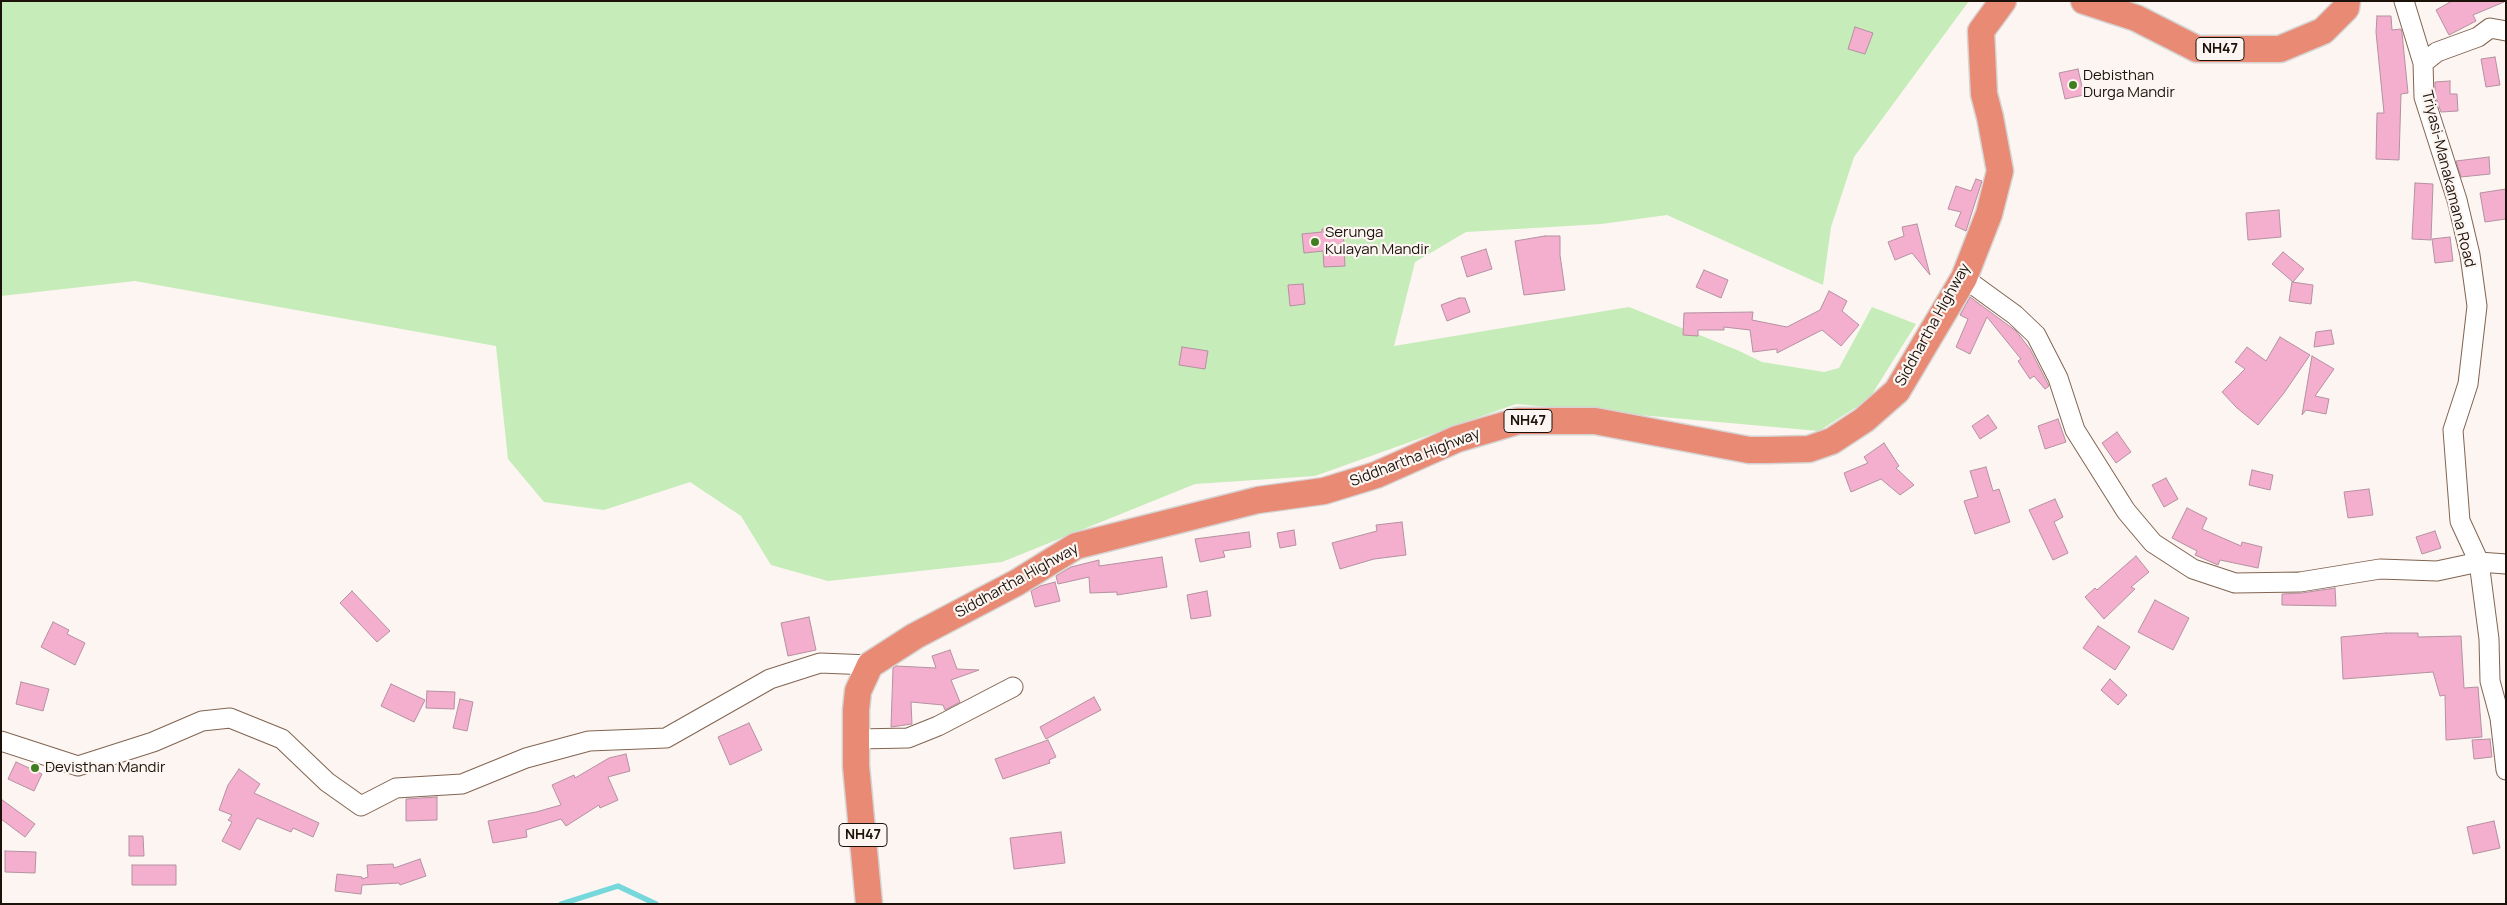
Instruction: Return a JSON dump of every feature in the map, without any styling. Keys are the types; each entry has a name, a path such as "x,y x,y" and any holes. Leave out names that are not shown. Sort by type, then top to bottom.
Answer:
{"highway":[{"name":"Siddhartha Highway","path":"870,665 915,636 1016,583 1076,546 1258,500 1324,491 1376,475 1457,439 1518,421 1595,421 1749,450 1809,449 1832,440 1864,420 1897,391 1964,278 1989,214 2000,171 1984,94 1980,51 1981,31 2003,1"},
{"name":"NH47","path":"2084,1 2136,18 2197,49 2280,49 2324,31 2346,8 2347,1"},
{"name":"NH47","path":"869,904 856,766 858,739 856,710 858,691 870,665"}],"street":[{"name":"Triyasi-Manakamana Road","path":"2404,1 2423,62 2424,97 2457,200 2470,255 2477,306 2468,384 2453,430 2460,521 2479,562 2489,639 2490,681 2500,718 2506,770"},
{"path":"2423,62 2437,52 2478,37 2490,28 2506,31"},
{"path":"1964,278 2015,315 2036,335 2058,378 2075,430 2126,511 2153,543 2193,569 2235,583 2300,582 2380,569 2437,571 2479,562 2506,564"},
{"path":"1,741 78,766 153,742 202,721 230,718 282,739 328,782 361,806 396,788 462,784 526,758 589,741 666,738 770,679 820,664 870,665"},
{"path":"858,739 908,738 938,726 1013,687"}],"green space":[{"path":"1,1 1969,1 1854,157 1831,227 1823,285 1667,215 1601,224 1466,232 1415,262 1394,346 1629,307 1737,350 1762,362 1824,372 1839,368 1872,307 1916,324 1869,399 1819,431 1516,404 1315,476 1195,484 1002,562 828,581 771,565 741,516 690,482 604,510 544,502 508,459 496,346 135,281 1,296"}],"building":[{"path":"2452,1 2504,2 2473,15 2476,21 2449,35 2436,10"},
{"path":"2377,16 2391,16 2392,30 2401,29 2402,33 2408,93 2401,94 2399,160 2376,159 2377,113 2384,113 2376,32"},
{"path":"1855,27 1873,33 1865,54 1848,49"},
{"path":"2495,57 2500,85 2486,87 2481,59"},
{"path":"2078,69 2084,95 2065,99 2059,73"},
{"path":"2450,81 2450,94 2457,94 2458,111 2441,112 2435,95 2435,82"},
{"path":"2489,157 2490,174 2461,177 2456,161"},
{"path":"1976,179 1982,181 1966,231 1955,226 1961,212 1948,209 1956,186 1971,191"},
{"path":"2415,183 2433,184 2431,240 2412,239"},
{"path":"2506,189 2506,219 2485,222 2480,193"},
{"path":"2279,210 2281,237 2248,240 2246,213"},
{"path":"1917,224 1930,275 1912,253 1895,260 1888,242 1904,236 1902,227"},
{"path":"1343,228 1345,266 1324,267 1323,251 1304,253 1302,234 1322,232 1322,229"},
{"path":"1545,236 1560,236 1560,255 1565,290 1524,295 1515,241"},
{"path":"2450,237 2453,261 2435,263 2432,239"},
{"path":"1486,249 1492,269 1467,277 1461,257"},
{"path":"2283,252 2304,269 2293,282 2272,264"},
{"path":"1704,270 1728,280 1721,298 1696,287"},
{"path":"2292,282 2313,285 2311,304 2289,301"},
{"path":"1303,284 1305,304 1290,306 1288,285"},
{"path":"1829,291 1847,301 1842,311 1859,325 1841,346 1822,330 1777,353 1777,349 1753,352 1750,330 1724,327 1724,330 1698,330 1698,336 1683,335 1684,313 1753,312 1752,320 1787,327 1820,310"},
{"path":"1970,297 2016,331 2030,349 2049,386 2045,389 2034,376 2030,379 2018,361 2021,359 1987,317 1970,354 1956,347 1968,319 1960,315"},
{"path":"1459,298 1465,298 1470,312 1447,321 1441,305"},
{"path":"2331,330 2334,344 2314,347 2316,332"},
{"path":"2280,337 2310,355 2284,393 2258,425 2237,408 2222,392 2245,369 2235,362 2247,347 2266,361"},
{"path":"1182,347 1208,351 1205,369 1179,365"},
{"path":"2312,356 2334,369 2315,396 2329,399 2326,414 2306,410 2302,415"},
{"path":"1988,415 1997,428 1980,439 1972,426"},
{"path":"2058,419 2066,442 2045,449 2038,426"},
{"path":"2117,432 2131,452 2116,463 2102,443"},
{"path":"1884,443 1899,466 1896,468 1914,485 1900,495 1881,479 1851,492 1844,473 1868,463 1864,457"},
{"path":"1986,467 1993,491 1999,489 2010,522 1975,534 1964,501 1978,497 1970,471"},
{"path":"2252,470 2273,475 2270,490 2249,485"},
{"path":"2166,478 2178,499 2164,507 2152,485"},
{"path":"2369,489 2373,515 2348,518 2344,492"},
{"path":"2055,499 2063,517 2054,522 2068,553 2053,560 2029,510"},
{"path":"2187,508 2207,518 2202,529 2241,546 2242,542 2262,547 2258,568 2220,560 2218,565 2195,555 2197,551 2172,538"},
{"path":"1402,522 1406,555 1374,559 1340,569 1332,543 1377,531 1376,525"},
{"path":"1294,530 1296,545 1280,548 1277,533"},
{"path":"2435,531 2441,548 2422,554 2416,537"},
{"path":"1249,532 1251,547 1223,551 1225,557 1200,562 1195,539"},
{"path":"2136,556 2149,572 2131,587 2135,589 2104,619 2085,597 2095,588 2097,590"},
{"path":"1162,557 1167,587 1117,595 1117,592 1090,593 1089,577 1058,584 1056,576 1071,567 1099,560 1099,566"},
{"path":"1055,582 1060,601 1035,607 1031,591 1040,586"},
{"path":"2335,588 2336,606 2282,605 2282,594"},
{"path":"352,591 390,631 377,642 340,603"},
{"path":"1207,591 1211,616 1191,619 1187,595"},
{"path":"2155,600 2189,618 2173,650 2138,632"},
{"path":"809,617 816,650 788,656 781,623"},
{"path":"53,622 69,630 67,634 85,643 75,665 41,647"},
{"path":"2098,626 2130,647 2115,670 2083,648"},
{"path":"2386,633 2418,633 2418,637 2461,636 2464,688 2478,687 2482,737 2446,740 2445,695 2440,696 2433,672 2343,679 2341,637"},
{"path":"950,650 957,669 979,670 951,680 960,702 945,710 943,705 911,702 912,724 891,727 893,668 896,666 936,668 932,656"},
{"path":"2110,679 2127,695 2118,705 2101,690"},
{"path":"21,682 49,689 43,711 16,704"},
{"path":"391,684 425,700 414,722 381,706"},
{"path":"427,691 455,692 454,709 426,708"},
{"path":"1094,697 1101,710 1046,739 1040,727"},
{"path":"460,699 473,702 467,731 453,728"},
{"path":"749,723 762,750 730,765 718,737"},
{"path":"2490,739 2492,757 2474,759 2472,740"},
{"path":"1048,740 1056,757 1049,760 1050,763 1003,779 995,759"},
{"path":"626,754 630,771 608,777 618,800 600,808 599,805 566,826 561,819 526,830 527,837 493,843 488,821 561,805 552,785 574,775 575,778 609,758"},
{"path":"16,762 42,774 34,791 8,779"},
{"path":"239,769 260,784 254,793 319,823 313,837 293,828 291,832 257,818 240,850 222,841 232,822 228,820 232,815 219,810 228,785"},
{"path":"437,797 437,820 406,821 406,799"},
{"path":"1,799 35,824 25,837 1,819"},
{"path":"2494,821 2500,848 2473,854 2467,827"},
{"path":"1061,832 1065,863 1014,869 1010,838"},
{"path":"129,836 143,836 144,856 129,856"},
{"path":"5,851 36,852 35,873 5,872"},
{"path":"420,859 426,876 400,885 399,883 362,885 361,894 335,891 337,874 362,877 362,879 368,877 367,865 393,864 394,868"},
{"path":"132,865 176,865 176,885 132,885"}],"waterway":[{"path":"561,904 618,886 656,904"}],"place":[{"name":"Debisthan Durga Mandir","path":"2073,85"},
{"name":"Serunga Kulayan Mandir","path":"1315,242"},
{"name":"Devisthan Mandir","path":"35,768"}]}
